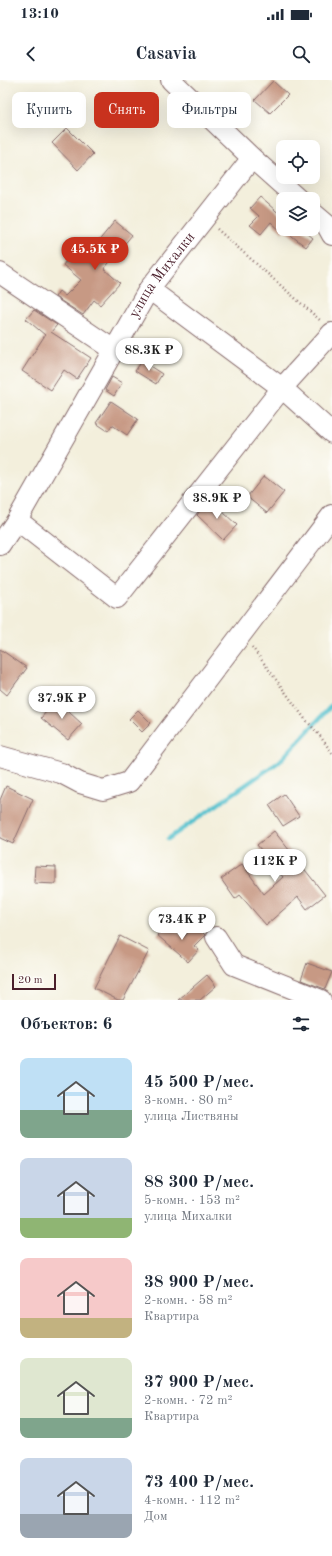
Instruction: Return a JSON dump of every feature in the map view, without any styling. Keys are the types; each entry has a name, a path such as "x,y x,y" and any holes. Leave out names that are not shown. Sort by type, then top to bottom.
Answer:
{"street":[{"path":"171,80 252,158 290,192"},
{"name":"улица Михалки","path":"0,545 17,520 149,288 252,158"},
{"path":"320,219 326,224 332,234"},
{"path":"0,273 114,350"},
{"path":"149,288 282,388 332,432"},
{"path":"17,520 117,598 329,329"},
{"path":"0,756 61,773 80,783 103,790 129,782 332,515"},
{"path":"216,937 234,965 321,1000"}],"path":[{"path":"204,218 329,329"},
{"path":"242,633 332,753"}],"building":[{"path":"273,81 288,95 270,113 255,100"},
{"path":"67,128 93,154 78,170 52,143"},
{"path":"260,197 276,211 276,227 271,222 261,234 250,225 259,216 250,208"},
{"path":"115,221 132,235 104,269 120,283 100,305 94,300 83,315 55,297 59,291 65,296 81,280 63,265 73,252 83,260"},
{"path":"292,236 311,236 313,238 306,247"},
{"path":"34,310 57,325 51,332 91,358 77,379 64,370 51,390 22,371 45,335 26,319"},
{"path":"142,361 162,374 156,384 135,371"},
{"path":"112,377 122,383 114,396 105,390"},
{"path":"111,401 138,419 127,435 112,425 108,431 96,423"},
{"path":"264,476 284,492 267,513 247,497"},
{"path":"209,499 237,525 223,540 197,515"},
{"path":"0,649 27,668 7,695 0,689"},
{"path":"56,700 82,724 68,740 41,718"},
{"path":"138,710 151,723 142,732 129,719"},
{"path":"6,786 33,799 13,844 0,838 0,800"},
{"path":"284,794 299,816 283,826 269,805"},
{"path":"274,831 325,895 307,909 298,897 266,925 240,895 235,899 221,879 242,864 264,894 283,877 257,845"},
{"path":"35,866 56,867 56,884 34,883"},
{"path":"168,923 184,937 195,925 205,935 194,946 199,950 188,962 157,935"},
{"path":"120,936 149,951 123,1000 118,1000 94,988"},
{"path":"307,963 332,972 325,989 301,980"},
{"path":"207,975 216,986 200,1000 178,1000"}],"waterway":[{"path":"168,839 280,761 332,705"}]}
